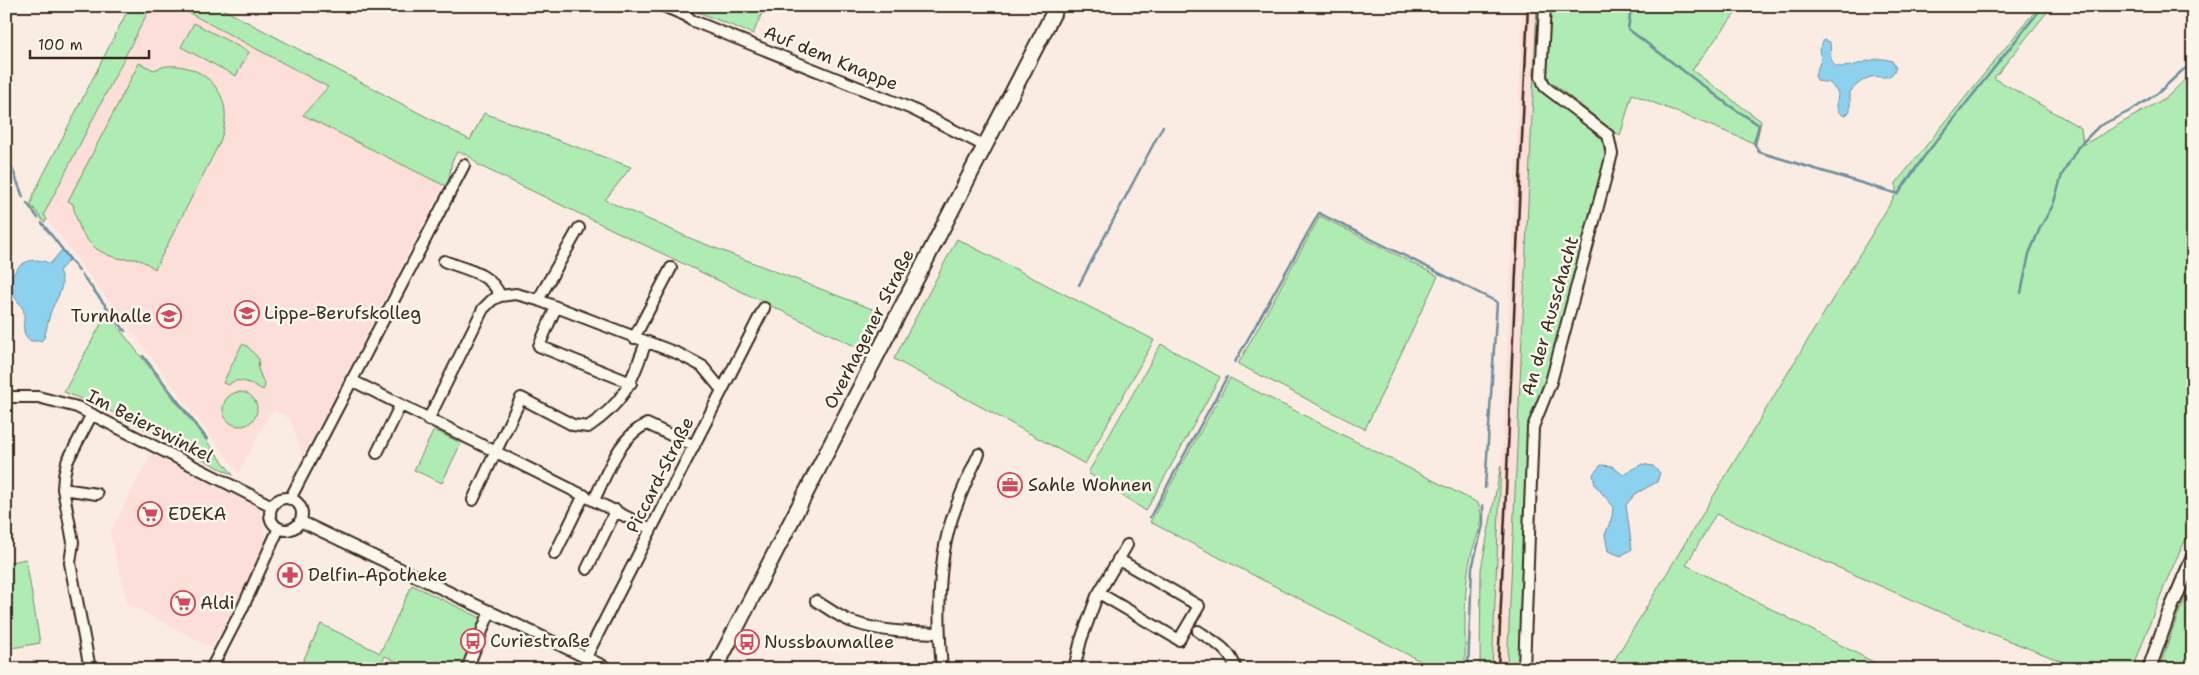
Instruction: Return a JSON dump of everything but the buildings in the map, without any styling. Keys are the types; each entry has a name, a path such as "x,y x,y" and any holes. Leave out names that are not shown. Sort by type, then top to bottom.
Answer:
{"main road":[{"name":"Overhagener Straße","path":"715,669 1057,6"}],"street":[{"name":"Auf dem Knappe","path":"663,6 687,16 691,20 912,109 985,146"},
{"name":"An der Ausschacht","path":"1524,669 1533,427 1551,382 1612,154 1608,135 1545,87 1541,77 1545,6"},
{"path":"290,499 464,165"},
{"path":"538,300 579,228"},
{"path":"444,261 488,278 498,290 500,296"},
{"path":"634,338 671,268"},
{"path":"428,420 483,309 492,300 500,296 516,294 538,300 679,354 702,366 721,389"},
{"path":"556,307 539,346 632,383"},
{"name":"Piccard-Straße","path":"586,657 694,446 721,389 764,308"},
{"path":"473,500 521,398 573,425 588,427 602,418 632,383 646,342"},
{"path":"352,380 428,420 616,510 651,529"},
{"name":"Im Beierswinkel","path":"6,396 38,397 56,400 92,414 272,506"},
{"path":"377,453 400,406"},
{"path":"90,669 70,564 73,542 63,489 67,462 92,414"},
{"path":"594,500 624,444 639,427 648,424 694,446"},
{"path":"942,669 939,633 940,595 948,532 957,503 979,454"},
{"path":"63,489 97,494"},
{"path":"555,554 584,495"},
{"path":"281,499 290,499 300,507 300,521 289,530 279,528 271,517 272,506 281,499"},
{"path":"587,568 616,510"},
{"path":"300,521 610,669"},
{"path":"211,669 242,609 279,528"},
{"path":"1074,669 1081,640 1098,593 1127,544"},
{"path":"2149,669 2168,613 2193,557"},
{"path":"1098,593 1180,640 1198,606 1118,559"},
{"path":"816,601 851,622 865,626 898,631 939,633"},
{"path":"467,669 490,611"},
{"path":"1198,631 1220,646 1234,662 1236,669"}],"shaded area":[{"name":"Lippe-Berufskolleg","path":"151,6 176,6 328,87 304,115 443,185 303,457 290,419 276,411 270,413 239,473 44,215"},
{"path":"1523,6 1537,6 1507,669 1492,669"},
{"path":"151,453 259,508 267,541 212,648 128,604 110,533"}],"green space":[{"path":"130,6 151,6 44,214 47,220 44,222 31,205 33,195"},
{"path":"176,6 217,6 470,140 484,113 631,167 605,200 692,239 885,314 865,351 478,165 472,158 463,153 457,152 452,161 448,185 443,185 303,115 328,87"},
{"path":"683,6 765,6 753,34"},
{"path":"1537,6 1543,6 1539,90 1603,138 1605,159 1548,381 1530,426 1520,669 1507,669"},
{"path":"1551,6 1741,6 1692,70 1761,121 1756,144 1632,94 1620,136 1546,78"},
{"path":"2039,6 2052,6 1994,78 2081,128 2083,145 2167,97 2193,72 2193,526 2168,578 2133,669 2081,669 1974,627 1716,514 1686,565 1887,669 1609,669 1896,194 1896,183"},
{"path":"194,23 249,52 236,76 181,47"},
{"path":"139,63 154,70 175,66 197,71 214,85 220,94 225,110 225,124 220,142 155,269 139,260 120,259 99,251 86,239 78,223 73,204 68,201"},
{"path":"1320,216 1438,276 1365,429 1238,364"},
{"path":"957,239 1154,340 1085,464 894,359"},
{"path":"107,313 233,475 108,410 64,392"},
{"path":"242,344 247,346 259,359 258,369 265,386 263,390 241,381 232,382 229,385 223,383"},
{"path":"1161,344 1220,377 1146,511 1088,473"},
{"path":"1230,378 1478,503 1481,522 1472,552 1467,580 1465,669 1436,669 1150,522"},
{"path":"240,392 247,393 252,397 256,402 256,416 252,421 247,425 240,426 233,425 228,421 224,416 223,409 224,402 228,397 233,393"},
{"path":"434,430 461,443 442,483 414,470"},
{"path":"1501,465 1492,669 1480,669 1481,569"},
{"path":"26,559 40,643 6,649 6,563"},
{"path":"2193,581 2193,669 2159,669 2177,617"},
{"path":"412,585 481,618 462,669 413,669 385,656 379,669 299,669 321,624 380,653"}],"water":[{"path":"1824,40 1830,42 1831,59 1835,66 1850,66 1870,60 1885,59 1892,61 1896,68 1891,75 1871,77 1857,85 1850,92 1850,111 1845,116 1838,110 1838,93 1830,83 1818,81 1815,76 1821,59 1819,49"},
{"path":"62,250 69,260 59,271 62,287 51,311 44,338 41,341 31,341 27,338 24,330 23,309 11,289 12,278 19,266 24,263 37,260 50,264"},
{"path":"1642,464 1653,466 1660,473 1657,482 1635,494 1626,505 1632,549 1621,556 1608,551 1605,535 1612,517 1613,506 1595,485 1593,474 1601,465 1612,466 1623,475"}],"waterway":[{"path":"1629,6 1631,8 1628,29 1730,106 1759,125 1754,143 1759,152 1898,194 1923,158 2043,6"},
{"path":"2021,293 2029,254 2040,228 2053,205 2062,175 2078,147 2099,126 2132,110 2158,93 2183,70 2193,65"},
{"path":"1079,285 1163,126"},
{"path":"6,152 23,197"},
{"path":"27,203 38,218"},
{"path":"1235,362 1319,213 1497,302 1485,488"},
{"path":"42,223 79,271"},
{"path":"82,275 125,331"},
{"path":"143,356 207,439"},
{"path":"1150,517 1227,377"},
{"path":"1468,669 1472,568 1483,525 1483,505"}],"railway":[{"path":"1498,669 1528,6"}],"place":[{"name":"Lippe-Berufskolleg","path":"247,313"},
{"name":"Turnhalle","path":"169,316"},
{"name":"Sahle Wohnen","path":"1010,485"},
{"name":"EDEKA","path":"150,514"},
{"name":"Delfin-Apotheke","path":"290,575"},
{"name":"Aldi","path":"183,603"},
{"name":"Curiestraße","path":"473,641"},
{"name":"Nussbaumallee","path":"747,642"}]}
